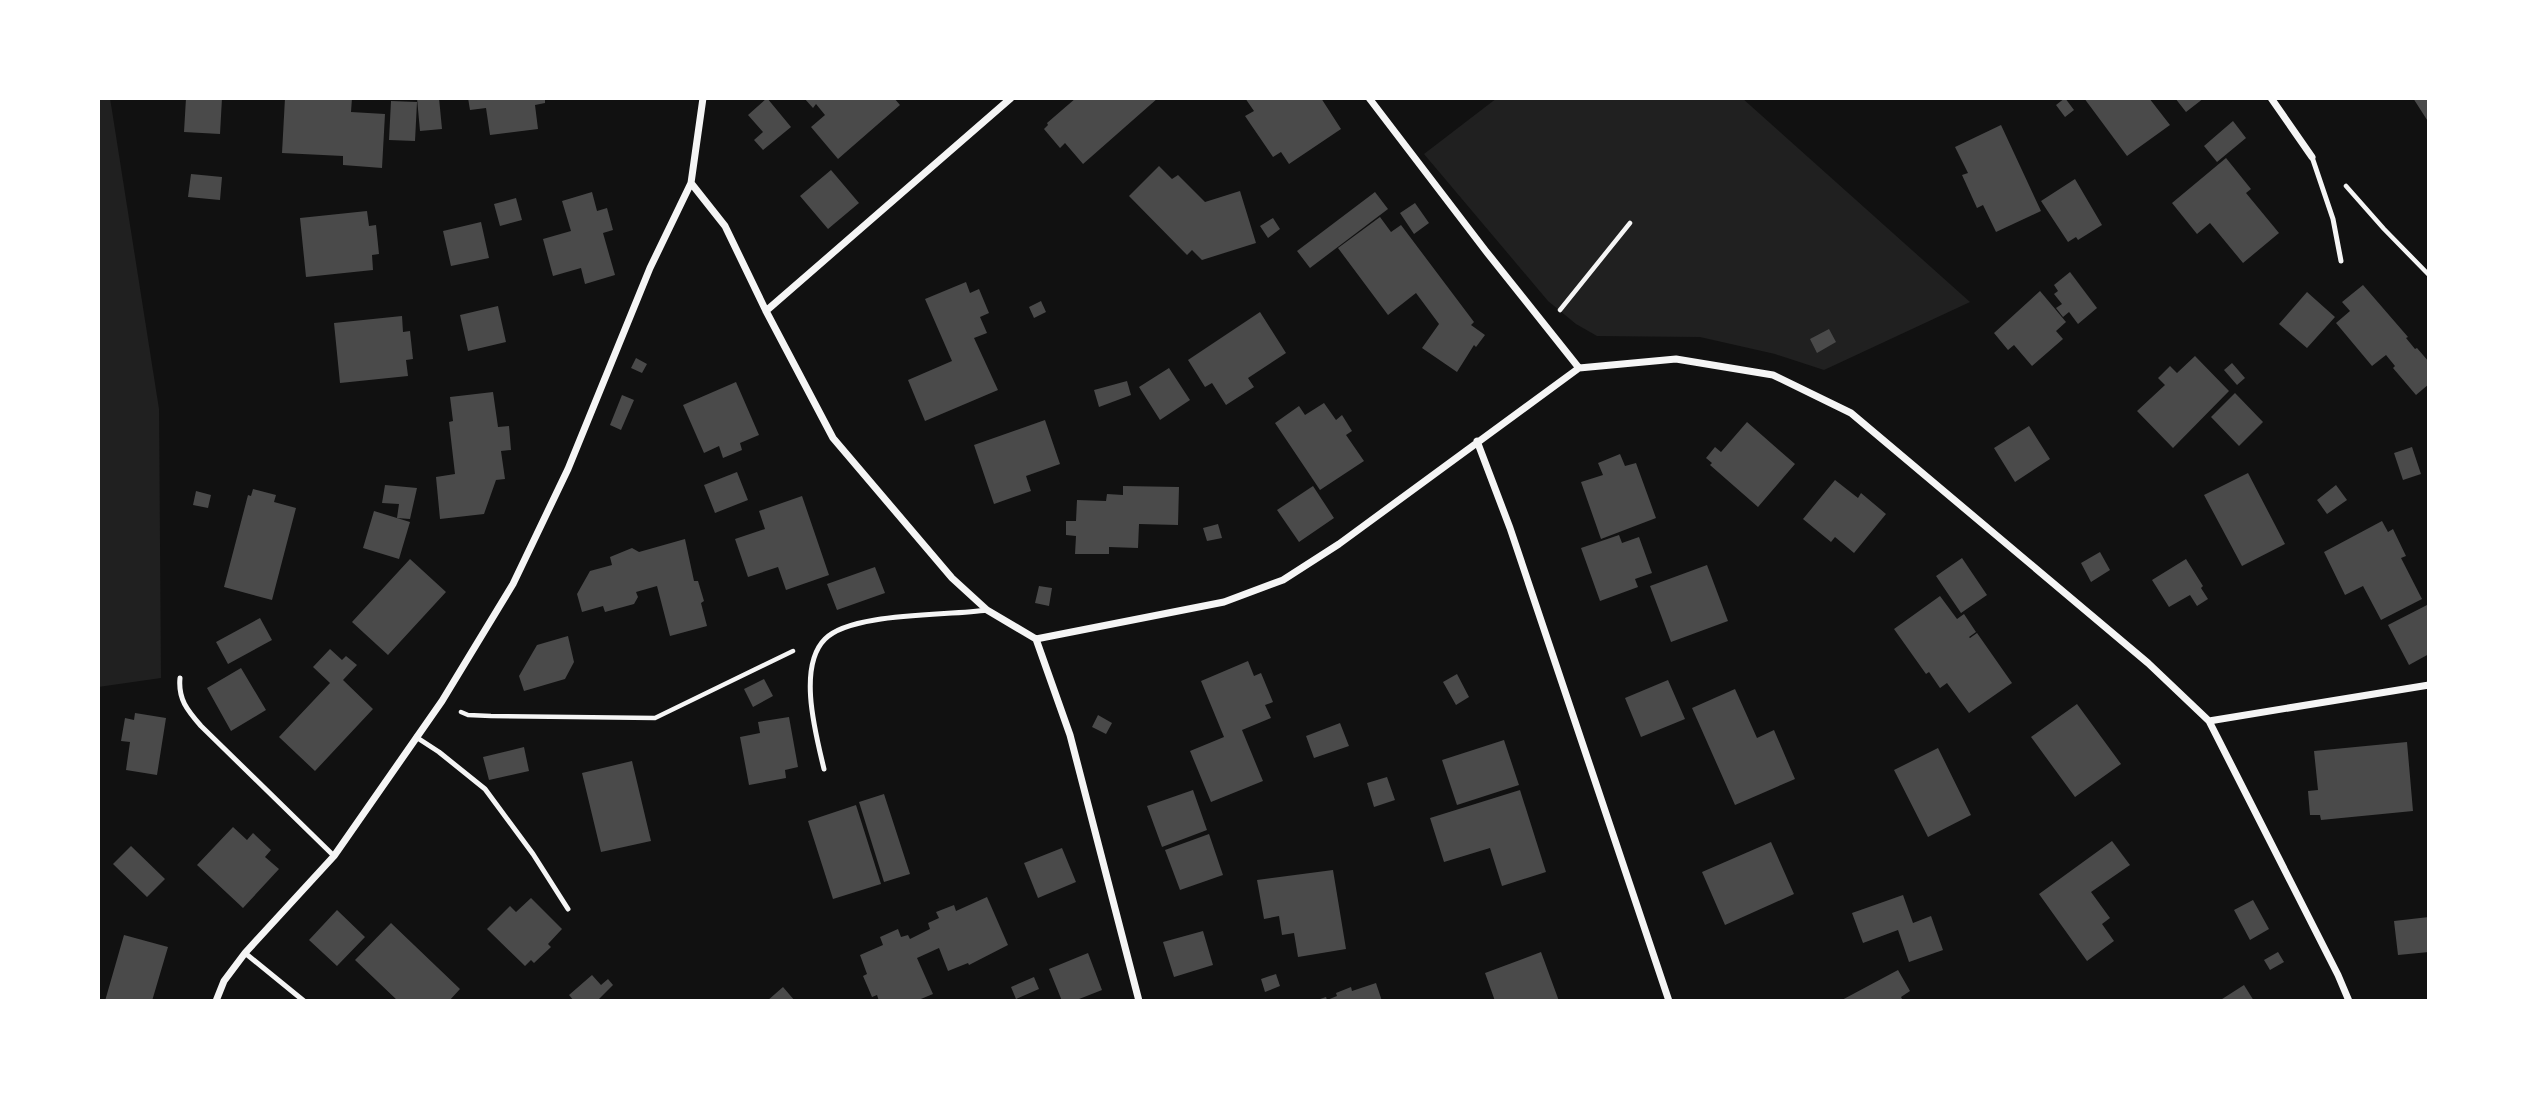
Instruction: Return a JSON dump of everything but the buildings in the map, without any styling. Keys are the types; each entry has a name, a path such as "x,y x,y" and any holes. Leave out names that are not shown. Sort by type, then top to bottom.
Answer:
{"street":[{"path":"216,1001 224,981 245,953 334,856 442,701 513,584 568,470 650,268 691,183 703,98"},
{"path":"766,311 1011,98"},
{"path":"1369,98 1579,368"},
{"path":"2271,98 2312,158"},
{"path":"691,183 725,226 832,438 952,578 987,610 1036,639 1070,735 1139,1001"},
{"path":"1036,639 1224,602 1283,580 1339,544 1579,368 1676,359 1773,375 1851,413 2148,663 2209,721 2349,1001"},
{"path":"1477,441 1510,528 1670,1001"},
{"path":"2209,721 2429,685"}],"lane":[{"path":"2312,158 2333,219 2341,261"},
{"path":"824,769 814,728 810,687 814,661 824,640 850,625 870,620 987,610"},
{"path":"180,678 180,696 188,710 334,856"},
{"path":"416,737 485,789 533,854 568,908"},
{"path":"245,953 304,1001"}],"path":[{"path":"2312,158 2349,188 2429,275"},
{"path":"1546,327 1630,223"},
{"path":"442,701 468,715 655,718 773,660 810,643 824,640"}],"shaded area":[{"path":"98,98 110,98 159,409 161,678 98,687"},
{"path":"1497,98 1742,98 1970,302 1824,370 1775,354 1700,337 1597,336 1576,324 1548,301 1424,154"}]}
